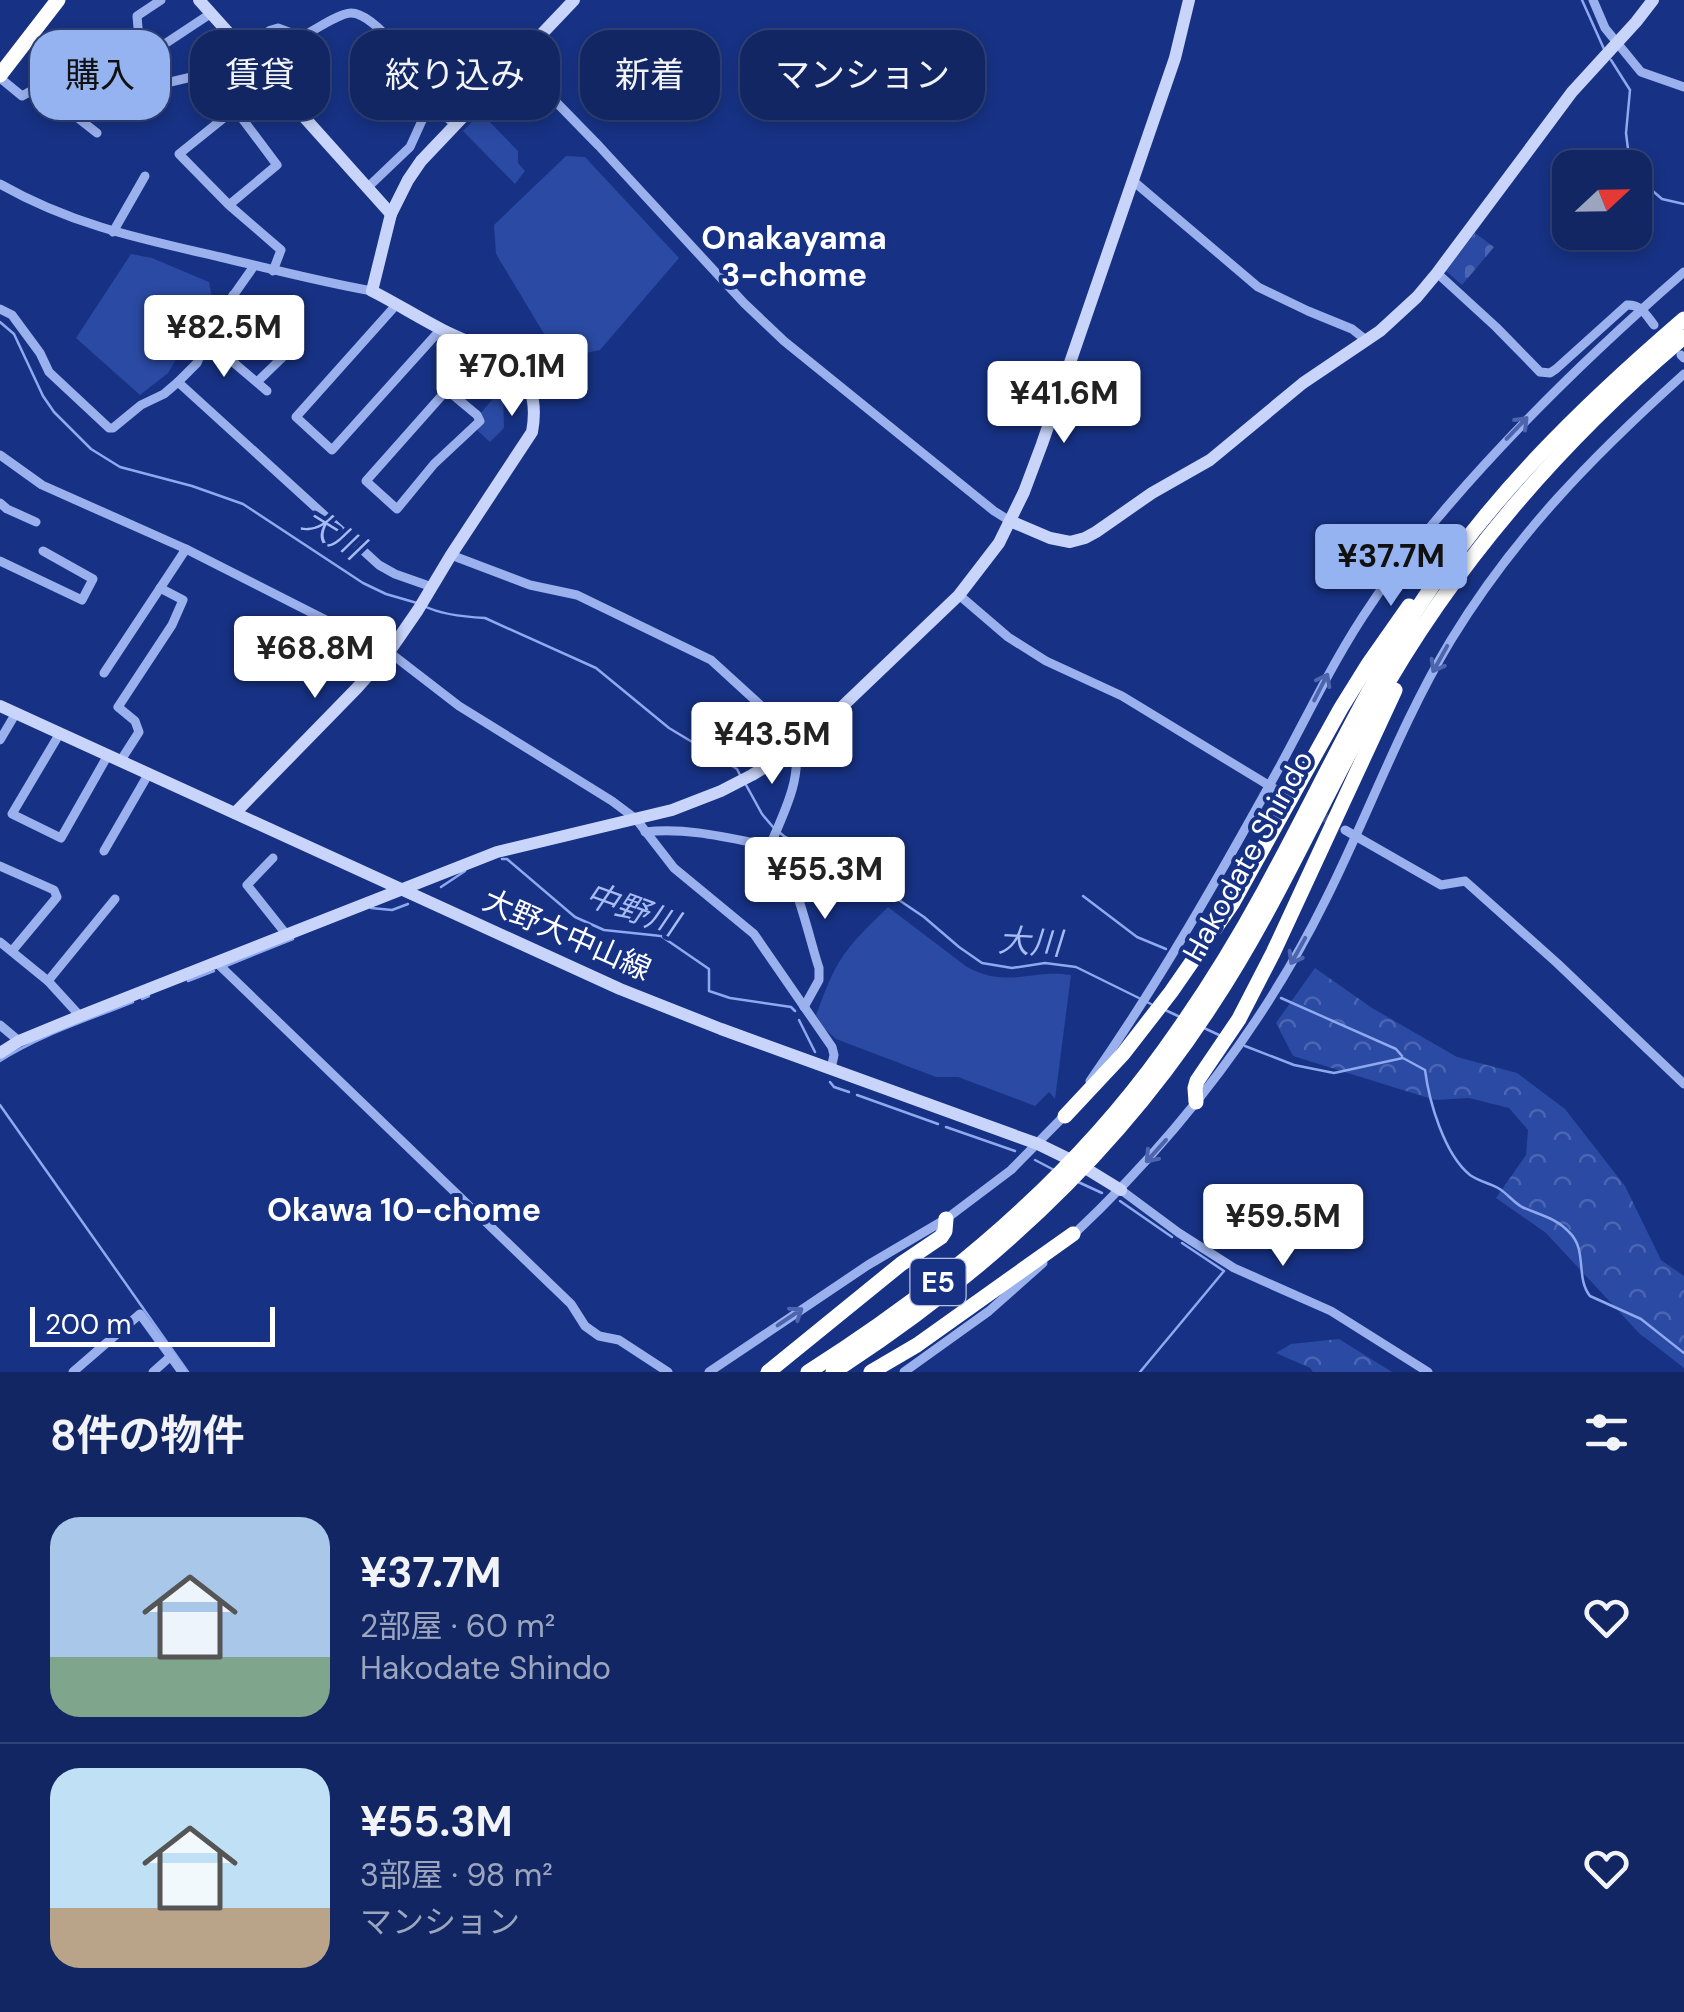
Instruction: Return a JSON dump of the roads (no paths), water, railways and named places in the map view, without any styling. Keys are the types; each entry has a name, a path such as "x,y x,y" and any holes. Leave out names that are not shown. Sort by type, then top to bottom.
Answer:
{"highway":[{"path":"0,77 58,0"},
{"name":"Hakodate Shindo","path":"1204,1004 1364,700 1416,612 1507,488 1576,417 1684,318"},
{"name":"Hakodate Shindo","path":"833,1372 965,1278 1148,1092 1278,894 1375,706 1456,576 1572,444 1684,338"},
{"path":"1065,1116 1123,1054 1146,1011 1171,992 1232,904 1369,662 1429,578 1507,488"},
{"path":"1196,1102 1197,1080 1232,1045 1239,1019 1393,692 1456,576"},
{"name":"Hakodate Shindo","path":"808,1372 928,1290 1061,1181"},
{"path":"768,1372 941,1237 946,1219"},
{"path":"871,1372 917,1345 1073,1234"}],"street":[{"path":"161,0 137,16 140,50 146,58 210,14"},
{"path":"199,0 224,30"},
{"path":"545,30 574,0"},
{"path":"0,1052 80,1016 497,852 636,820 701,800 752,776 798,745 958,595 1010,521 1042,444 1178,48 1188,0"},
{"path":"1593,0 1610,49 1641,72 1684,86"},
{"path":"560,106 784,342 994,512 1050,538 1070,542 1085,538 1210,460 1303,383 1380,331 1417,297 1572,92 1652,0"},
{"path":"315,30 354,12 379,30"},
{"path":"0,77 22,96 30,93"},
{"path":"229,205 278,166 235,109 180,154 229,205 282,250 274,271"},
{"path":"81,120 97,132"},
{"path":"305,120 391,214"},
{"path":"367,188 410,147 422,120"},
{"path":"450,120 454,124"},
{"path":"372,291 391,214 408,180 458,120"},
{"path":"114,232 145,176"},
{"path":"1132,180 1258,287 1352,329 1366,340"},
{"path":"0,184 70,217 114,232 372,291 498,354 526,381 533,403 532,432 418,610 357,688 236,812"},
{"path":"254,266 204,337 267,391"},
{"path":"1437,272 1545,374 1556,370 1627,305 1642,308 1654,325"},
{"path":"1146,1011 1154,986 1274,789 1330,670 1371,603 1510,435 1594,351 1684,272"},
{"path":"233,295 288,344 287,353 257,382"},
{"path":"398,304 296,416 332,450 442,329"},
{"path":"0,309 12,315 49,372 108,428 178,382 196,362 207,340"},
{"path":"447,390 480,421 434,464 397,509 366,481 484,348"},
{"path":"1232,1045 1255,1024 1326,900 1350,833 1400,734 1449,643 1495,574 1586,465 1684,374"},
{"path":"178,382 380,565 430,591"},
{"path":"0,455 42,485 186,550 388,652 459,706 612,801 636,820 674,868 754,934 832,1047 831,1069"},
{"path":"0,503 36,522"},
{"path":"104,674 186,550"},
{"path":"0,561 82,600 94,579 43,552"},
{"path":"451,555 530,584 577,595 711,660 798,745"},
{"path":"60,733 12,814 61,838 114,757 139,732 135,720 118,708 172,625 183,600 160,588"},
{"path":"958,595 1008,637 1046,661 1122,696 1274,789"},
{"name":"大野大中山線","path":"0,706 620,989 1038,1144 1077,1162 1121,1190"},
{"path":"0,740 16,714"},
{"path":"798,745 796,774 774,837 819,968 820,980 804,1007"},
{"path":"104,851 149,773"},
{"path":"644,832 676,830 774,837"},
{"path":"1350,833 1441,884 1464,881 1558,963 1684,1084"},
{"path":"273,858 247,885 286,934"},
{"path":"0,866 54,890 57,896 12,951"},
{"path":"48,981 115,898"},
{"path":"0,942 48,981 80,1016"},
{"path":"217,963 571,1304 585,1326 599,1336 619,1340 668,1372"},
{"path":"0,1025 19,1041"},
{"path":"904,1372 1015,1290 1121,1190 1196,1102"},
{"path":"710,1372 946,1219 1011,1170 1065,1116"},
{"path":"1121,1190 1234,1268 1331,1311 1428,1372"},
{"path":"73,1372 140,1314 182,1372"},
{"path":"154,1372 171,1356"}],"waterway":[{"path":"1582,0 1604,49"},
{"path":"1611,60 1630,90 1628,149 1647,186 1662,199 1684,204"},
{"name":"大川","path":"0,322 14,334 54,412 91,449 120,467 243,504 363,583 417,603"},
{"name":"大川","path":"424,606 485,618 596,668 669,728 737,769 741,777"},
{"name":"大川","path":"745,783 773,827"},
{"name":"大川","path":"779,832 865,877 982,963 1012,968 1045,963 1076,967 1151,1004"},
{"name":"中野川","path":"502,859 507,859 575,917 604,930 661,936 709,969 709,991 795,1011"},
{"name":"中野川","path":"441,887 465,871"},
{"path":"1083,896 1137,937 1166,949"},
{"name":"中野川","path":"371,908 392,910 408,904"},
{"name":"中野川","path":"226,966 293,939"},
{"name":"中野川","path":"188,981 214,971"},
{"name":"中野川","path":"142,999 149,996"},
{"path":"1281,998 1396,1049 1402,1056"},
{"name":"中野川","path":"0,1061 48,1036 133,1002"},
{"name":"大川","path":"1163,1009 1178,1016"},
{"name":"中野川","path":"799,1020 815,1052"},
{"name":"大川","path":"1204,1028 1219,1035"},
{"name":"大川","path":"1245,1046 1294,1065 1334,1073 1403,1058 1425,1070 1439,1126 1461,1166 1522,1207 1564,1227 1575,1239 1590,1296 1641,1319 1684,1353"},
{"name":"中野川","path":"830,1082 849,1092"},
{"name":"中野川","path":"857,1095 938,1124"},
{"path":"0,1105 188,1372"},
{"name":"中野川","path":"946,1127 1015,1151"},
{"name":"中野川","path":"1035,1160 1056,1171"},
{"name":"中野川","path":"1076,1181 1102,1193"},
{"name":"中野川","path":"1120,1201 1172,1237"},
{"name":"中野川","path":"1140,1372 1224,1271 1182,1243"}],"tunnel":[{"path":"1278,791 1337,825"}],"district":[{"name":"Onakayama 3-chome","path":"794,256"},
{"name":"Okawa 10-chome","path":"404,1210"}]}
